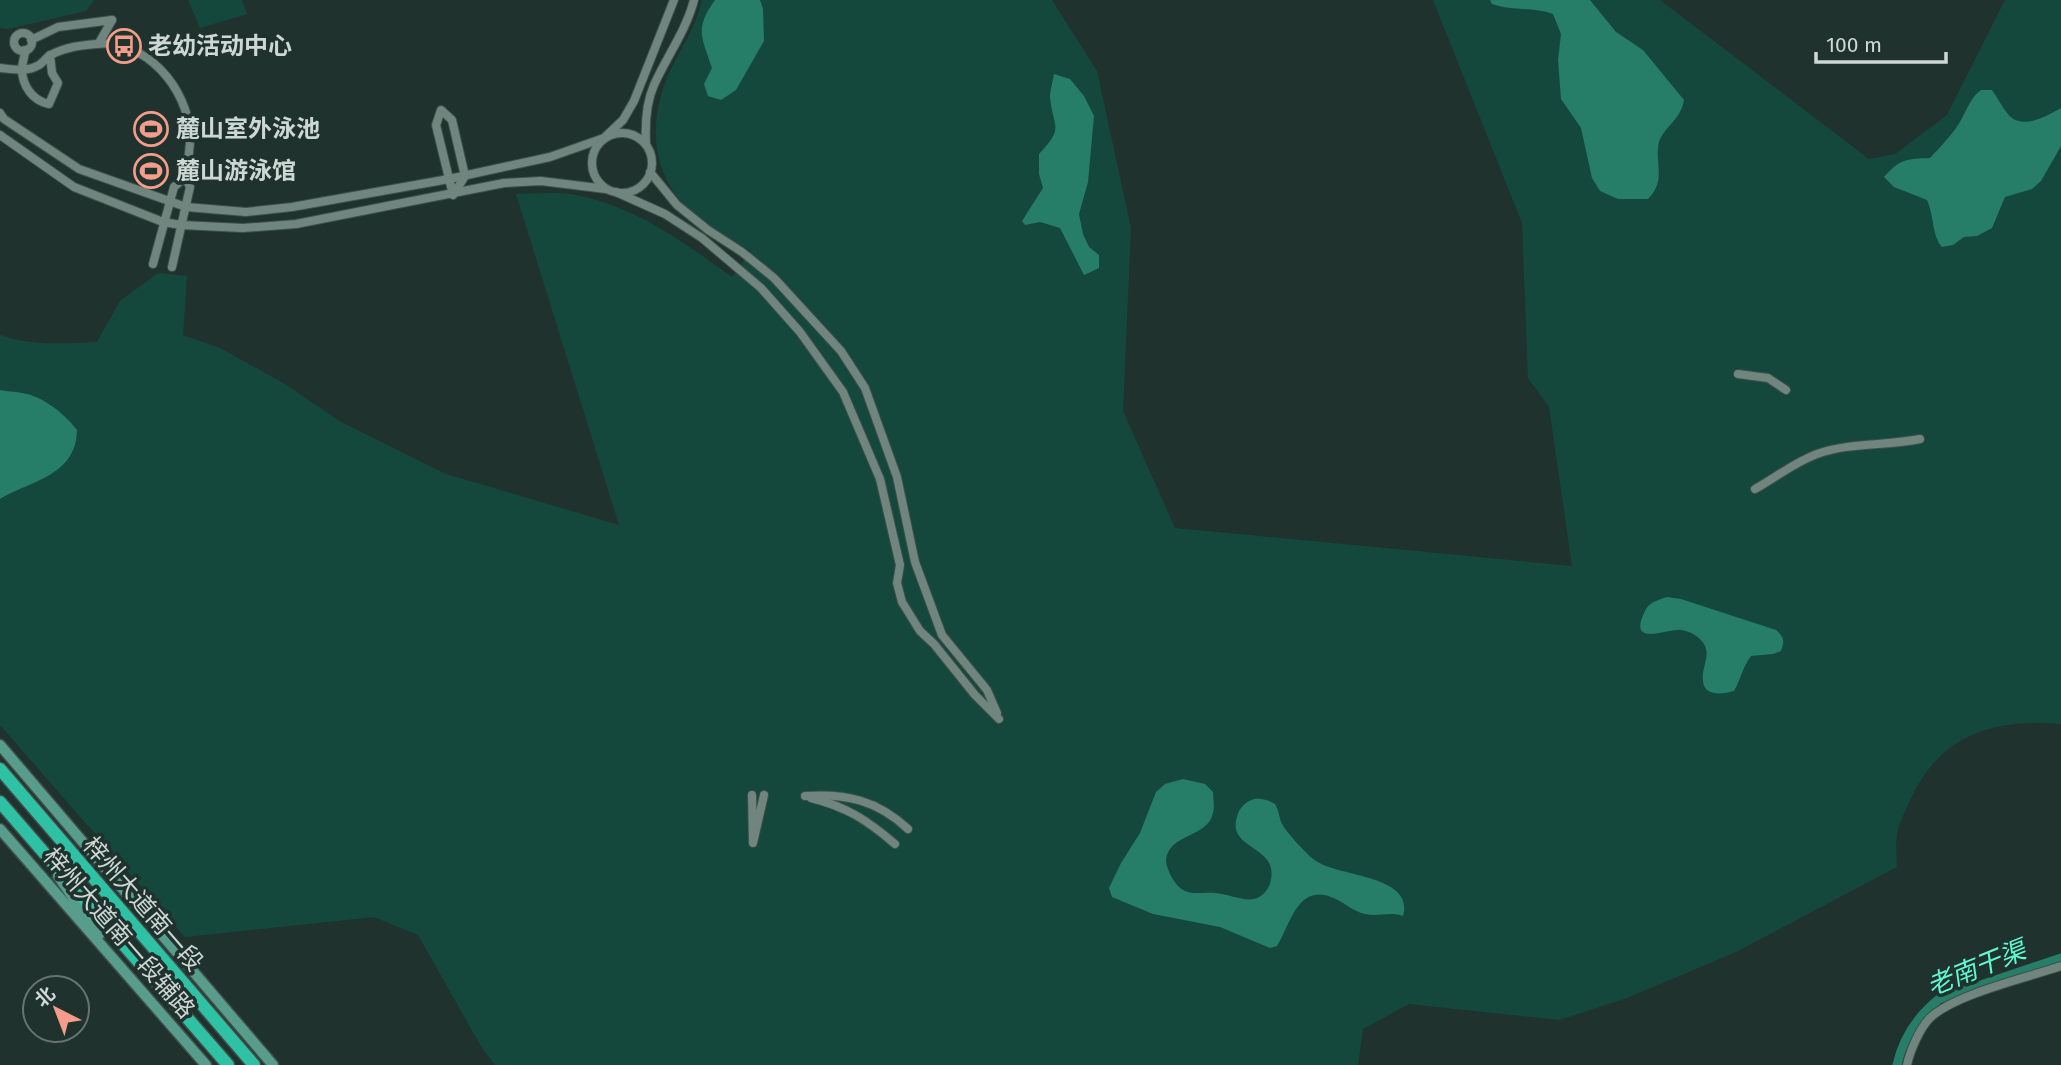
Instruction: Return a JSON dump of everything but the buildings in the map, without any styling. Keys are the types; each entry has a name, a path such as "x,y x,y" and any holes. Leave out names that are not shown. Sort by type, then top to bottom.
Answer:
{"highway":[{"name":"梓州大道南一段","path":"0,769 254,1065"},
{"name":"梓州大道南一段","path":"0,802 228,1065"}],"main road":[{"name":"梓州大道南一段辅路","path":"0,745 273,1065"},
{"name":"梓州大道南一段辅路","path":"0,829 206,1065"},
{"path":"36,845 127,976"}],"street":[{"path":"606,189 597,181 592,170 592,158 596,147 623,120 643,82 674,0"},
{"path":"616,192 637,188 650,172 652,162 646,144 645,122 653,87 689,18 694,0"},
{"path":"32,40 23,33 16,37 15,45 19,50 25,50 30,47 32,40 58,27 112,20 99,43"},
{"path":"0,68 22,70 38,66 50,55 99,43 124,46 141,54 169,78 179,95 190,135 185,177 190,187 172,267"},
{"path":"25,50 22,70 31,95 40,102 49,104 58,83 52,73 50,55"},
{"path":"643,82 653,87"},
{"path":"440,110 452,120 465,176 453,195 436,125 440,110"},
{"path":"0,113 4,119 79,169 186,207 246,212 292,207 449,180 550,157 615,133 626,133 646,144"},
{"path":"0,135 74,187 163,222 181,225 243,228 296,224 503,183 554,182 616,192 666,214 705,234 742,252 774,278 841,351 865,388 897,477 915,562 930,606 942,635 986,690 999,719 920,631 902,602 897,583 900,565 880,479 842,392 800,332 761,288 705,234 677,205 650,172"},
{"path":"153,264 174,187 185,177"},
{"path":"1738,374 1768,378 1786,390"},
{"path":"1755,489 1817,454 1841,448 1896,444 1920,439"},
{"path":"895,844 869,821 847,810 805,796 829,794 854,797 894,815 908,828"},
{"path":"752,795 752,843 764,795"},
{"path":"1907,1065 1928,1018 1950,1002 2061,966"}],"shaded area":[{"path":"0,0 94,0 86,11 8,29 0,28"},
{"path":"188,0 242,0 247,14 200,28"},
{"path":"702,0 1052,0 1097,71 1131,228 1123,411 1175,528 1572,566 1549,407 1528,378 1522,223 1433,0 1660,0 1869,159 1895,154 1947,115 2005,0 2061,0 2061,724 2011,724 1969,736 1950,747 1920,781 1903,816 1896,839 1897,867 1736,952 1627,998 1559,1020 1409,1004 1363,1029 1358,1065 495,1065 482,1048 418,935 374,917 185,937 0,725 0,335 36,343 97,342 120,301 158,273 187,276 183,335 220,348 285,384 341,422 446,474 619,525 516,194 570,194 614,206 656,226 732,277 751,251 700,220 684,205 662,170 657,150 658,110 663,90 693,27"},
{"path":"715,0 760,0 763,9 764,41 736,90 721,100 708,96 704,84 712,68 703,41 702,26"},
{"path":"1490,0 1590,0 1616,32 1643,50 1684,100 1679,113 1659,142 1659,178 1648,199 1618,199 1600,191 1592,178 1581,128 1561,99 1558,60 1561,34 1553,14 1500,6 1492,4"},
{"path":"1054,74 1070,79 1084,96 1094,116 1088,182 1079,214 1089,247 1099,255 1099,268 1084,275 1060,228 1040,222 1025,225 1022,221 1043,188 1039,174 1039,154 1055,132 1050,97"},
{"path":"1981,90 1992,90 2008,114 2020,121 2034,120 2061,108 2061,146 2041,181 2032,189 2005,197 1992,228 1977,236 1964,237 1953,245 1942,247 1936,237 1927,200 1894,187 1884,177 1904,161 1930,158 1956,128 1973,98"},
{"path":"0,390 38,398 60,412 77,430 75,445 61,467 0,499"},
{"path":"1667,597 1681,599 1776,630 1783,639 1781,651 1751,656 1734,691 1711,692 1704,686 1707,654 1698,637 1681,630 1651,634 1641,630 1641,623 1649,605"},
{"path":"1183,779 1205,784 1213,792 1214,805 1210,821 1169,851 1166,860 1168,868 1176,884 1182,889 1193,893 1214,893 1248,899 1265,893 1271,880 1270,864 1240,838 1236,825 1243,806 1254,799 1262,799 1275,804 1282,824 1316,861 1373,879 1398,892 1404,903 1403,916 1365,914 1331,897 1310,896 1296,909 1277,946 1270,948 1220,927 1153,914 1112,897 1109,888 1140,833 1156,792 1165,784"}],"waterway":[{"name":"老南干渠","path":"1897,1065 1912,1028 1939,999 2061,958"}],"place":[{"name":"老幼活动中心","path":"124,46"},
{"name":"麓山室外泳池","path":"151,129"},
{"name":"麓山游泳馆","path":"151,171"}]}
